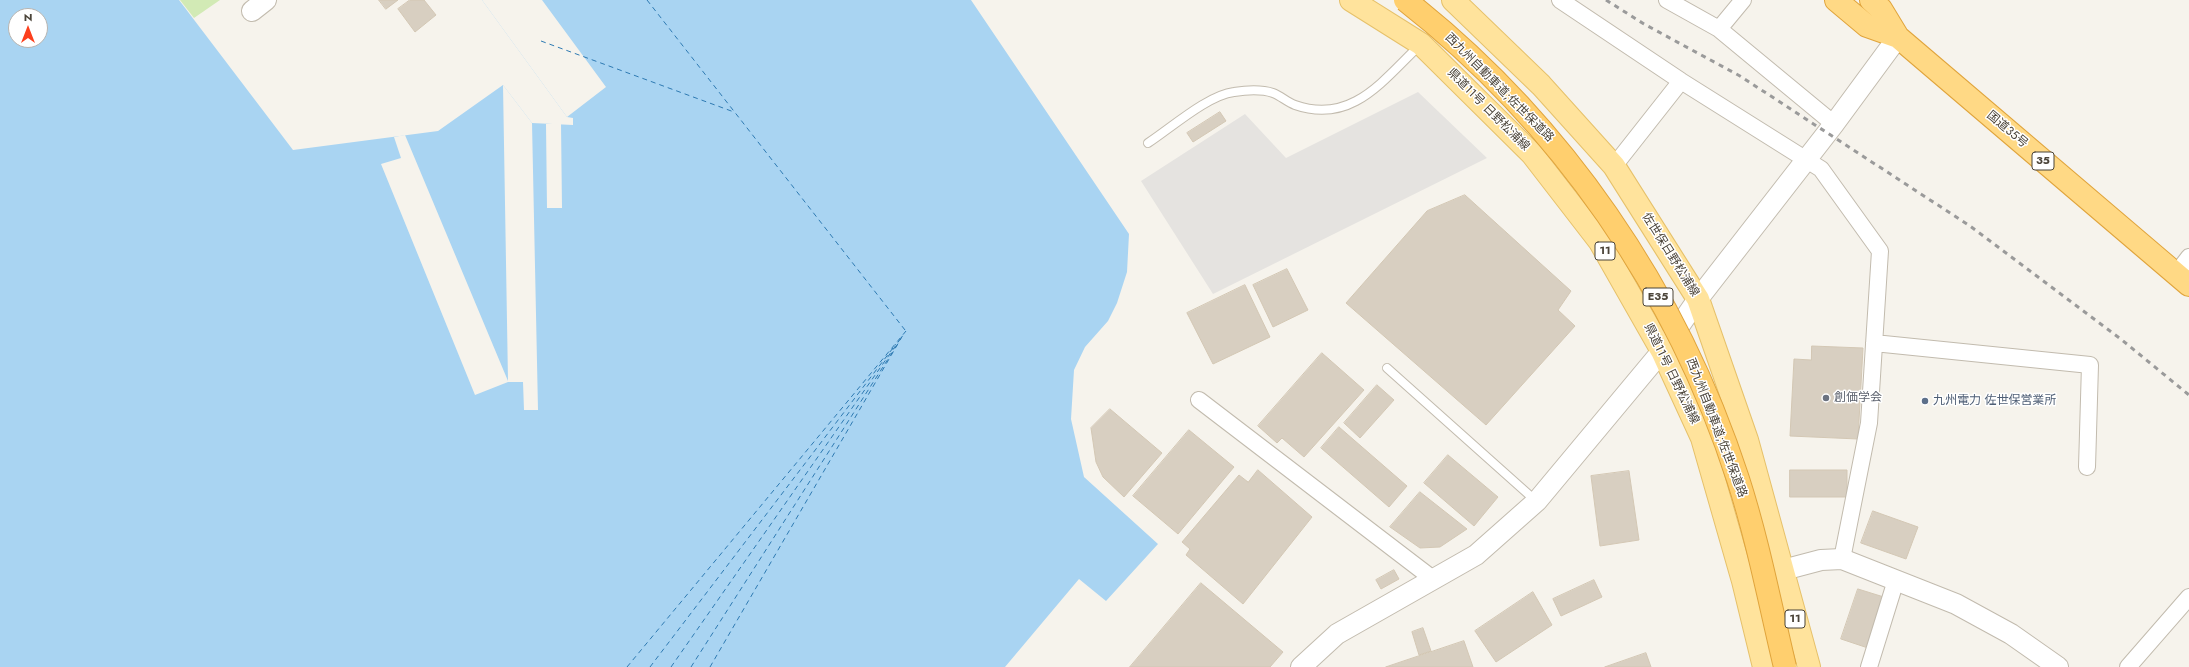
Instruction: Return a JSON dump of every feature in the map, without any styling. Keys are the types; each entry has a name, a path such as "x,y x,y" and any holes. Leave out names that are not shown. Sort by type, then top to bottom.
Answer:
{"highway":[{"name":"西九州自動車道;佐世保道路","path":"1405,0 1432,22 1511,97 1557,146 1610,218 1651,283 1694,366 1737,478 1750,518 1785,667"},
{"name":"国道35号","path":"1836,0 1867,26 1898,37"},
{"name":"国道35号","path":"1871,0 1881,9 1898,37 2185,272"}],"main road":[{"name":"県道11号 日野松浦線","path":"1351,0 1421,44 1532,154 1600,242 1662,351 1702,438 1743,581 1764,667"},
{"name":"佐世保日野松浦線","path":"1457,1 1541,85 1614,166 1698,299 1747,440 1782,570"},
{"name":"11","path":"1782,570 1809,667"}],"street":[{"path":"1560,0 1681,81 1821,169 1880,251 1869,423 1842,559"},
{"path":"1667,0 1719,29 1834,124"},
{"path":"1719,29 1743,0"},
{"path":"1301,667 1337,634 1476,555 1537,501 1662,351 1698,299 1834,124 1898,37"},
{"path":"1614,166 1681,81"},
{"path":"1874,343 2090,365 2087,467"},
{"path":"1199,400 1433,579"},
{"path":"1743,581 1821,560 1842,559 1956,604 2012,634 2058,667"},
{"path":"1869,667 1896,580"},
{"path":"2128,667 2189,598"}],"lane":[{"path":"1148,143 1210,100 1232,92 1256,90 1274,94 1290,103 1307,109 1337,108 1356,102 1375,88 1421,44"},
{"path":"1387,368 1537,501"}],"green space":[{"path":"180,0 220,0 194,18"}],"shaded area":[{"path":"1418,92 1487,158 1213,294 1141,181 1245,114 1286,158"}],"water":[{"path":"0,0 179,0 293,150 438,131 503,85 532,123 573,125 573,118 567,117 482,0 971,0 1129,234 1127,272 1117,303 1108,321 1085,347 1074,370 1071,419 1084,477 1158,544 1106,601 1079,579 1005,667 0,667"}],"pier":[{"path":"482,0 542,0 606,87 567,117"},
{"path":"503,85 532,123 538,410 524,410 523,382 508,382 475,395 381,164 401,158 394,137 405,135 508,381"},
{"path":"546,124 561,124 562,208 547,208"}],"building":[{"path":"379,0 398,0 386,9"},
{"path":"410,0 424,0 436,15 415,32 398,9"},
{"path":"1220,112 1226,121 1193,142 1187,133"},
{"path":"1465,195 1571,291 1558,310 1575,326 1486,425 1346,303 1427,211"},
{"path":"1287,269 1308,310 1273,327 1253,285"},
{"path":"1245,285 1270,337 1213,364 1187,313"},
{"name":"創価学会","path":"1812,346 1863,348 1858,439 1790,436 1794,359 1811,360"},
{"path":"1322,353 1364,390 1304,457 1282,438 1277,443 1258,426"},
{"path":"1377,385 1394,400 1360,438 1344,423"},
{"path":"1110,409 1162,453 1124,497 1103,477 1096,462 1091,428"},
{"path":"1339,427 1407,486 1389,507 1321,448"},
{"path":"1189,430 1234,467 1178,534 1133,496"},
{"path":"1448,455 1498,497 1474,526 1424,483"},
{"path":"1258,470 1312,517 1243,604 1186,555 1190,549 1182,542 1239,475 1248,482"},
{"path":"1790,470 1847,470 1847,497 1790,497"},
{"path":"1629,471 1639,540 1600,546 1591,476"},
{"path":"1420,492 1467,529 1440,547 1420,548 1390,527"},
{"path":"1873,511 1918,527 1906,559 1861,543"},
{"path":"1394,570 1399,579 1381,589 1376,580"},
{"path":"1594,580 1602,597 1561,616 1553,599"},
{"path":"1201,583 1283,652 1270,667 1130,667"},
{"path":"1858,589 1887,598 1871,649 1841,639"},
{"path":"1533,592 1552,625 1496,662 1475,631"},
{"path":"1423,628 1431,651 1419,655 1412,632"},
{"path":"1464,641 1473,667 1386,667"},
{"path":"1646,653 1651,667 1605,667"}],"ferry route":[{"path":"647,0 905,330"},
{"path":"541,41 734,112"},
{"path":"627,667 906,331"},
{"path":"710,667 903,335"},
{"path":"671,667 901,338"},
{"path":"650,667 896,344"},
{"path":"691,667 897,345"}],"railway":[{"path":"1606,0 1644,24 1740,76 1970,226 2122,340 2189,395"}],"place":[{"name":"創価学会","path":"1826,398"},
{"name":"九州電力 佐世保営業所","path":"1925,401"}]}
